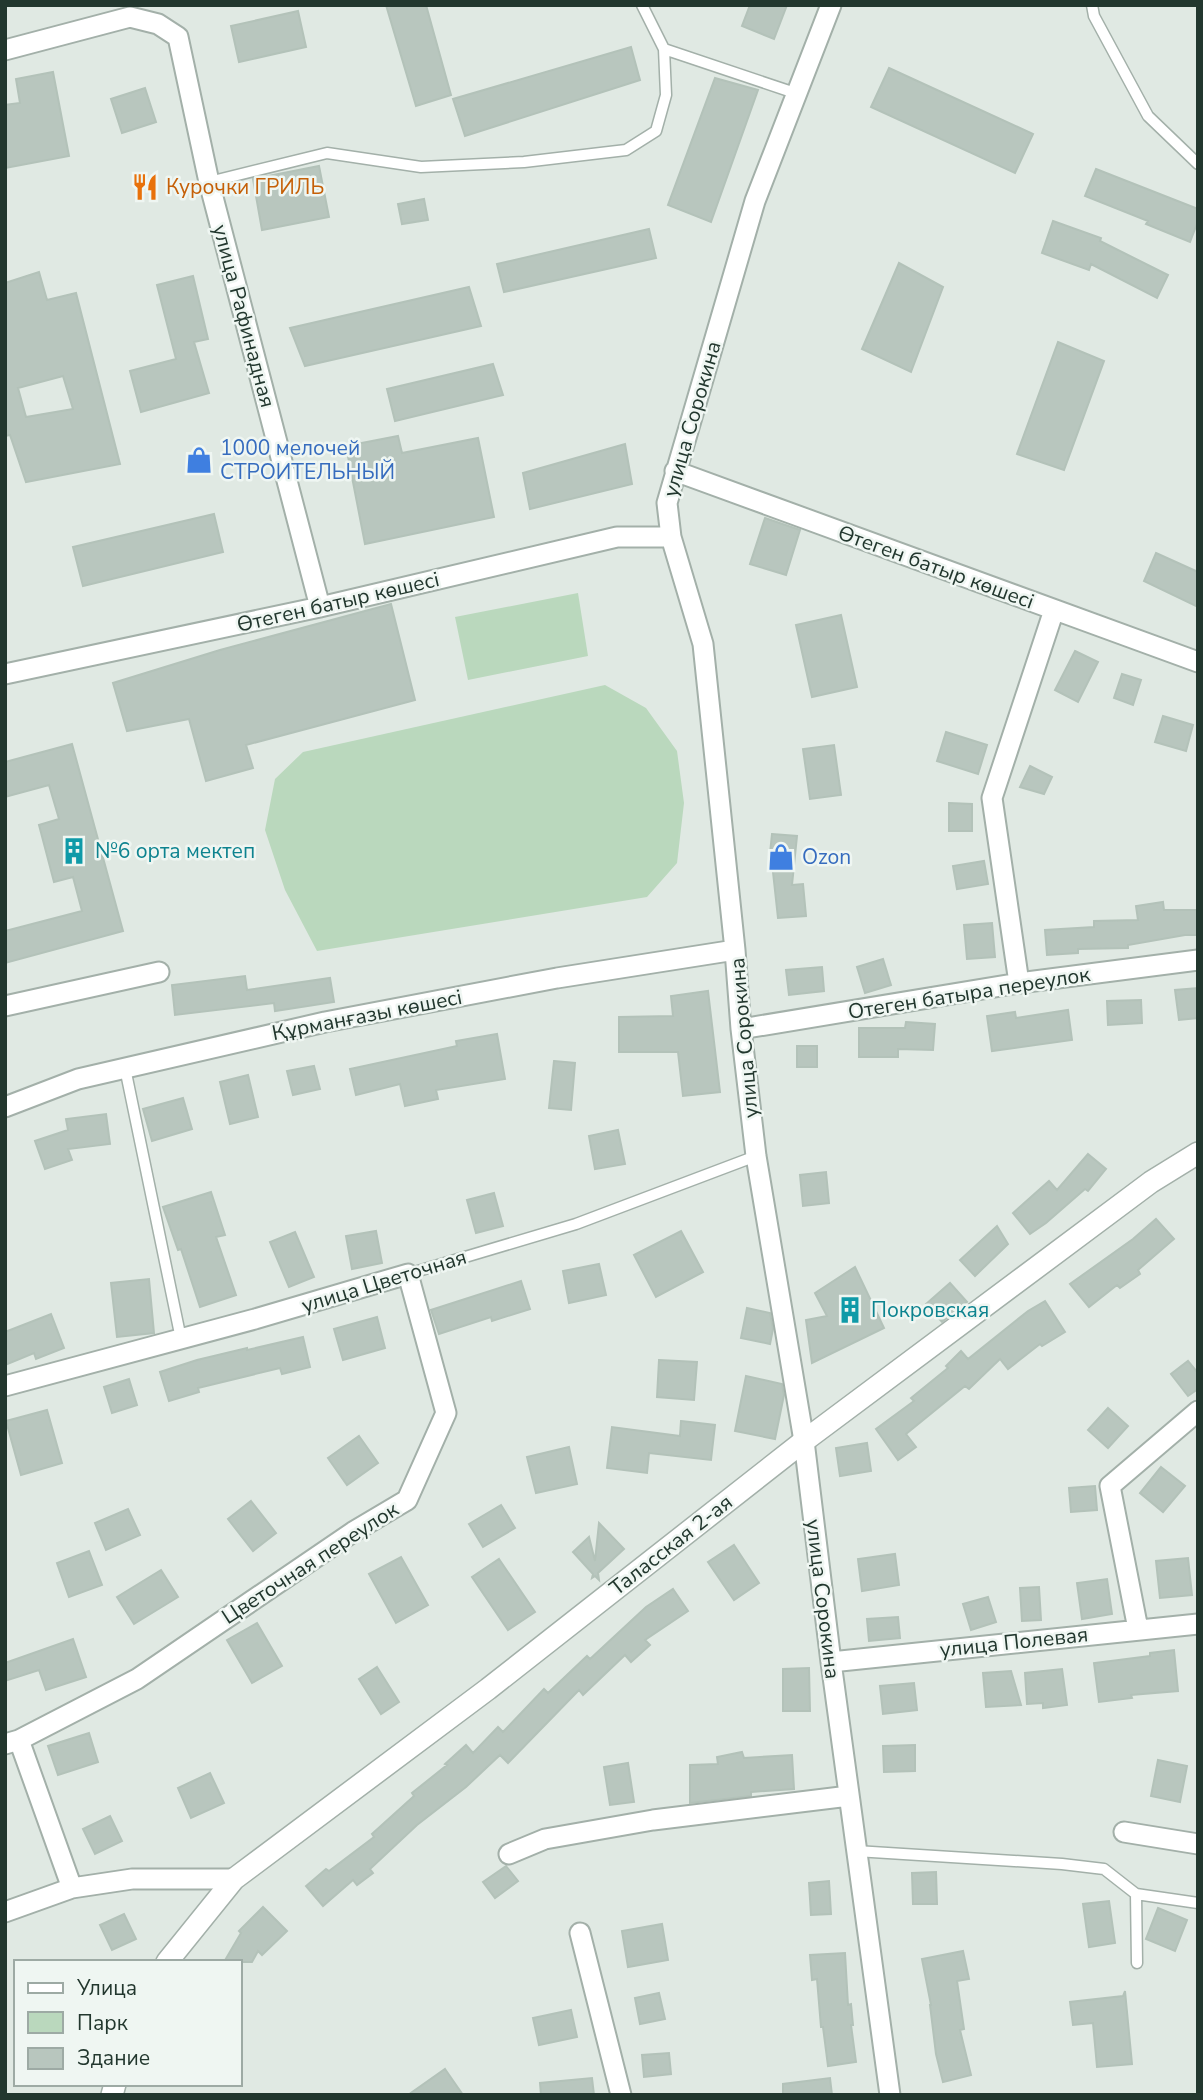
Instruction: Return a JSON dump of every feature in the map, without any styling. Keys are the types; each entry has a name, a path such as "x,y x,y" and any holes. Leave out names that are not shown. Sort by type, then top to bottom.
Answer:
{"street":[{"name":"улица Сорокина","path":"831,5 755,201 667,503 671,537 703,644 756,1156 804,1441 890,2095"},
{"name":"улица Рафинадная","path":"5,50 130,17 158,24 178,37 209,182 320,607"},
{"name":"Өтеген батыр көшесі","path":"675,471 1198,662"},
{"name":"Өтеген батыр көшесі","path":"5,674 320,607 617,537 671,537"},
{"path":"1019,983 992,798 1054,610"},
{"name":"Құрманғазы көшесі","path":"5,1107 78,1079 325,1022 557,978 736,950"},
{"name":"Отеген батыра переулок","path":"741,1029 1019,983 1198,960"},
{"path":"5,1006 159,972"},
{"name":"Таласская 2-ая","path":"169,1960 234,1879 488,1689 804,1441 1151,1182 1198,1153"},
{"name":"улица Цветочная","path":"5,1386 408,1274"},
{"name":"Цветочная переулок","path":"12,1742 136,1679 354,1532 407,1500 446,1413 408,1274"},
{"path":"1138,1629 1110,1486 1198,1411"},
{"name":"улица Полевая","path":"831,1662 1198,1624"},
{"path":"12,1742 72,1888"},
{"path":"509,1854 545,1839 653,1820 849,1796"},
{"path":"1125,1832 1198,1844"},
{"path":"5,1912 72,1888 132,1879 234,1879"},
{"path":"580,1933 621,2095"}],"lane":[{"path":"209,182 327,153 421,167 524,162 626,150 656,131 666,95 664,49 642,5"},
{"path":"1092,5 1094,16 1148,116 1198,164"},
{"path":"664,49 798,94"},
{"path":"125,1068 181,1339"},
{"name":"улица Цветочная","path":"408,1274 576,1224 756,1156"},
{"path":"856,1851 1104,1869 1136,1894 1198,1903"},
{"path":"1136,1894 1137,1963"}],"green space":[{"path":"578,593 588,656 468,680 455,617"},
{"path":"605,685 646,708 677,751 684,803 677,863 647,897 317,951 285,890 265,830 275,779 303,752"}],"building":[{"path":"386,5 426,5 451,95 416,106"},
{"path":"750,5 787,5 774,39 742,26"},
{"path":"298,11 306,47 239,62 231,26"},
{"path":"631,47 640,80 465,136 453,99"},
{"path":"889,68 1033,134 1015,173 871,107"},
{"path":"53,72 69,156 5,168 5,105 20,103 16,79"},
{"path":"715,78 758,90 711,222 668,205"},
{"path":"145,88 156,122 122,133 111,99"},
{"path":"319,166 329,217 262,230 253,179"},
{"path":"1096,169 1198,209 1198,221 1190,242 1146,224 1148,221 1085,196"},
{"path":"424,199 428,220 402,224 398,204"},
{"path":"1053,221 1101,238 1100,241 1168,275 1157,298 1091,264 1089,270 1042,253"},
{"path":"649,229 656,258 504,292 497,264"},
{"path":"899,263 943,287 911,372 862,349"},
{"path":"39,272 47,300 76,293 120,464 26,482 10,435 5,436 5,283","holes":["63,376 73,409 26,417 18,388"]},
{"path":"193,276 208,339 194,342 209,393 141,412 130,371 176,359 157,285"},
{"path":"469,287 481,326 305,366 290,328"},
{"path":"1058,342 1104,361 1064,470 1017,454"},
{"path":"493,364 503,395 395,421 387,389"},
{"path":"398,436 402,453 478,438 494,517 365,544 346,446"},
{"path":"625,444 632,484 530,509 523,473"},
{"path":"214,514 223,552 83,586 73,547"},
{"path":"765,518 800,530 786,575 750,564"},
{"path":"1156,553 1198,572 1198,607 1144,581"},
{"path":"391,604 415,700 246,745 253,768 206,781 189,719 127,731 113,683 220,650"},
{"path":"841,615 857,687 812,697 796,625"},
{"path":"1075,651 1098,662 1078,702 1055,690"},
{"path":"1122,674 1141,680 1133,705 1114,698"},
{"path":"1163,716 1193,725 1186,751 1155,742"},
{"path":"946,732 987,745 978,774 937,761"},
{"name":"№6 орта мектеп","path":"72,744 123,931 5,963 5,931 82,911 73,877 54,882 39,825 59,819 49,785 5,797 5,762"},
{"path":"834,745 841,795 810,799 803,749"},
{"path":"1030,766 1052,777 1044,794 1020,787"},
{"path":"949,803 972,804 972,831 949,831"},
{"path":"772,834 797,836 792,885 803,884 806,916 778,918 772,863 769,863"},
{"path":"984,861 988,884 957,889 953,866"},
{"path":"1163,902 1164,910 1198,910 1198,935 1128,945 1128,948 1078,949 1078,953 1047,955 1045,930 1094,927 1094,921 1138,920 1136,906"},
{"path":"992,923 995,957 967,959 964,925"},
{"path":"883,959 891,985 865,993 857,967"},
{"path":"822,967 824,991 789,995 786,970"},
{"path":"245,976 247,990 330,978 334,1002 275,1011 274,1003 175,1015 172,985"},
{"path":"1198,988 1198,1018 1179,1020 1175,990"},
{"path":"708,991 720,1092 683,1096 678,1052 619,1052 619,1017 673,1016 671,996"},
{"path":"1141,1000 1142,1023 1108,1025 1107,1001"},
{"path":"1068,1010 1072,1040 992,1051 987,1016 1015,1012 1016,1018"},
{"path":"906,1022 935,1024 933,1050 898,1049 898,1057 859,1057 859,1028 905,1028"},
{"path":"497,1034 505,1079 436,1090 438,1099 405,1106 400,1084 356,1095 350,1069 457,1046 456,1041"},
{"path":"797,1046 817,1046 817,1067 797,1067"},
{"path":"554,1061 575,1063 571,1110 549,1108"},
{"path":"314,1066 320,1089 293,1095 287,1071"},
{"path":"248,1075 258,1117 230,1124 220,1082"},
{"path":"183,1098 192,1129 152,1141 143,1109"},
{"path":"106,1114 110,1144 68,1149 72,1160 45,1169 35,1141 68,1130 66,1119"},
{"path":"618,1130 625,1164 595,1169 589,1136"},
{"path":"1088,1154 1106,1169 1088,1191 1085,1189 1030,1234 1013,1213 1049,1181 1057,1190"},
{"path":"826,1172 829,1203 803,1206 800,1175"},
{"path":"211,1192 225,1235 216,1237 236,1295 200,1307 181,1249 178,1250 163,1207"},
{"path":"494,1193 503,1226 476,1233 467,1200"},
{"path":"1156,1219 1174,1239 1138,1270 1140,1274 1120,1288 1117,1285 1089,1307 1070,1284"},
{"path":"997,1226 1008,1244 975,1276 960,1260"},
{"path":"376,1231 382,1263 352,1269 346,1236"},
{"path":"681,1231 703,1272 656,1297 634,1255"},
{"path":"295,1232 314,1277 289,1287 270,1242"},
{"path":"599,1264 606,1295 569,1303 563,1271"},
{"name":"Покровская","path":"855,1267 884,1328 812,1363 806,1320 827,1316 815,1293"},
{"path":"149,1279 154,1333 117,1337 111,1283"},
{"path":"521,1281 530,1309 492,1321 491,1317 439,1334 431,1310"},
{"path":"950,1283 967,1302 942,1322 926,1304"},
{"path":"1045,1301 1065,1332 1042,1346 1040,1344 1008,1369 1000,1359 969,1389 965,1386 906,1434 916,1447 898,1460 876,1429 914,1401 911,1398 948,1368 946,1366 961,1351 968,1359 1028,1311"},
{"path":"747,1308 770,1313 773,1329 770,1344 741,1338"},
{"path":"51,1314 64,1348 36,1359 34,1353 5,1365 5,1332"},
{"path":"377,1317 385,1348 343,1360 334,1329"},
{"path":"303,1337 310,1367 282,1374 280,1368 198,1388 199,1392 169,1401 160,1372 197,1360"},
{"path":"659,1360 697,1362 694,1400 657,1397"},
{"path":"1188,1361 1198,1373 1198,1389 1188,1396 1171,1374"},
{"path":"746,1376 782,1384 784,1395 775,1439 735,1431"},
{"path":"129,1379 137,1405 112,1413 104,1387"},
{"path":"1108,1408 1128,1426 1108,1448 1088,1430"},
{"path":"47,1410 62,1463 21,1475 6,1421"},
{"path":"681,1421 715,1425 711,1460 649,1453 647,1473 607,1468 612,1427 680,1436"},
{"path":"359,1436 378,1463 347,1485 328,1458"},
{"path":"867,1443 871,1471 840,1476 836,1448"},
{"path":"569,1447 577,1484 536,1493 527,1457"},
{"path":"1161,1467 1185,1486 1163,1512 1140,1493"},
{"path":"1095,1486 1097,1510 1071,1512 1069,1488"},
{"path":"251,1501 276,1533 253,1551 228,1519"},
{"path":"501,1505 515,1528 483,1547 469,1524"},
{"path":"128,1509 140,1535 106,1550 95,1523"},
{"path":"599,1523 624,1549 598,1573 599,1580 595,1576 592,1578 593,1574 573,1552 589,1537 595,1561"},
{"path":"734,1545 759,1583 734,1600 708,1562"},
{"path":"89,1551 102,1585 69,1597 57,1563"},
{"path":"895,1554 899,1585 862,1591 858,1559"},
{"path":"401,1557 428,1605 396,1623 369,1574"},
{"path":"1188,1558 1192,1595 1160,1598 1156,1561"},
{"path":"499,1559 535,1612 508,1630 472,1577"},
{"path":"161,1570 178,1597 134,1624 117,1597"},
{"path":"1107,1579 1112,1614 1082,1619 1077,1583"},
{"path":"1039,1587 1041,1620 1022,1621 1020,1588"},
{"path":"673,1589 688,1611 645,1640 650,1645 631,1662 625,1655 583,1695 579,1690 508,1763 500,1755 466,1787 417,1825 370,1869 373,1873 357,1885 353,1880 323,1906 306,1886 374,1837 372,1834 414,1796 412,1793 447,1765 445,1764 466,1745 473,1753 498,1727 503,1732 544,1689 548,1693 587,1656 590,1659 646,1607"},
{"path":"988,1597 996,1622 971,1630 963,1604"},
{"path":"898,1617 900,1638 869,1641 867,1619"},
{"path":"257,1623 282,1666 252,1683 227,1640"},
{"path":"73,1639 86,1677 46,1690 39,1670 5,1681 5,1663"},
{"path":"1174,1650 1178,1691 1131,1695 1132,1698 1099,1702 1094,1663"},
{"path":"377,1667 399,1702 381,1714 359,1679"},
{"path":"809,1668 810,1711 783,1711 783,1669"},
{"path":"1062,1669 1067,1705 1043,1708 1043,1703 1027,1704 1025,1673"},
{"path":"1011,1671 1021,1705 986,1707 983,1673"},
{"path":"914,1683 917,1710 883,1714 880,1686"},
{"path":"89,1733 98,1762 58,1775 48,1746"},
{"path":"915,1745 915,1771 884,1772 883,1746"},
{"path":"742,1752 744,1758 792,1755 794,1789 751,1792 751,1796 690,1803 690,1765 718,1764 717,1757"},
{"path":"1158,1760 1187,1766 1180,1802 1151,1796"},
{"path":"628,1763 634,1802 610,1805 604,1767"},
{"path":"210,1773 224,1803 191,1818 178,1788"},
{"path":"110,1816 122,1841 95,1854 83,1829"},
{"path":"506,1866 518,1881 495,1898 483,1882"},
{"path":"936,1872 937,1904 913,1904 912,1873"},
{"path":"829,1881 831,1914 811,1915 809,1883"},
{"path":"1109,1901 1115,1943 1089,1947 1083,1904"},
{"path":"263,1907 287,1931 262,1955 258,1951 252,1962 225,1960 241,1933 239,1931"},
{"path":"1158,1908 1187,1920 1175,1951 1146,1939"},
{"path":"124,1914 136,1939 112,1950 100,1925"},
{"path":"662,1924 668,1960 628,1967 622,1931"},
{"path":"963,1951 969,1979 957,1981 964,2029 960,2030 971,2075 943,2082 936,2054 931,2005 922,1959"},
{"path":"845,1953 848,2005 851,2004 856,2062 828,2066 817,1979 812,1980 810,1955"},
{"path":"1125,1991 1132,2064 1097,2067 1093,2023 1073,2025 1070,2002 1123,1996"},
{"path":"659,1993 665,2019 640,2024 635,1998"},
{"path":"571,2010 577,2037 539,2045 533,2018"},
{"path":"669,2053 671,2074 644,2077 642,2055"},
{"path":"445,2069 463,2095 408,2095"},
{"path":"592,2078 594,2095 541,2095 540,2083"},
{"path":"830,2078 832,2095 783,2095 783,2084"}],"place":[{"name":"Курочки ГРИЛЬ","path":"145,187"},
{"name":"1000 мелочей СТРОИТЕЛЬНЫЙ","path":"199,460"},
{"name":"№6 орта мектеп","path":"74,851"},
{"name":"Ozon","path":"781,857"},
{"name":"Покровская","path":"850,1310"}]}
